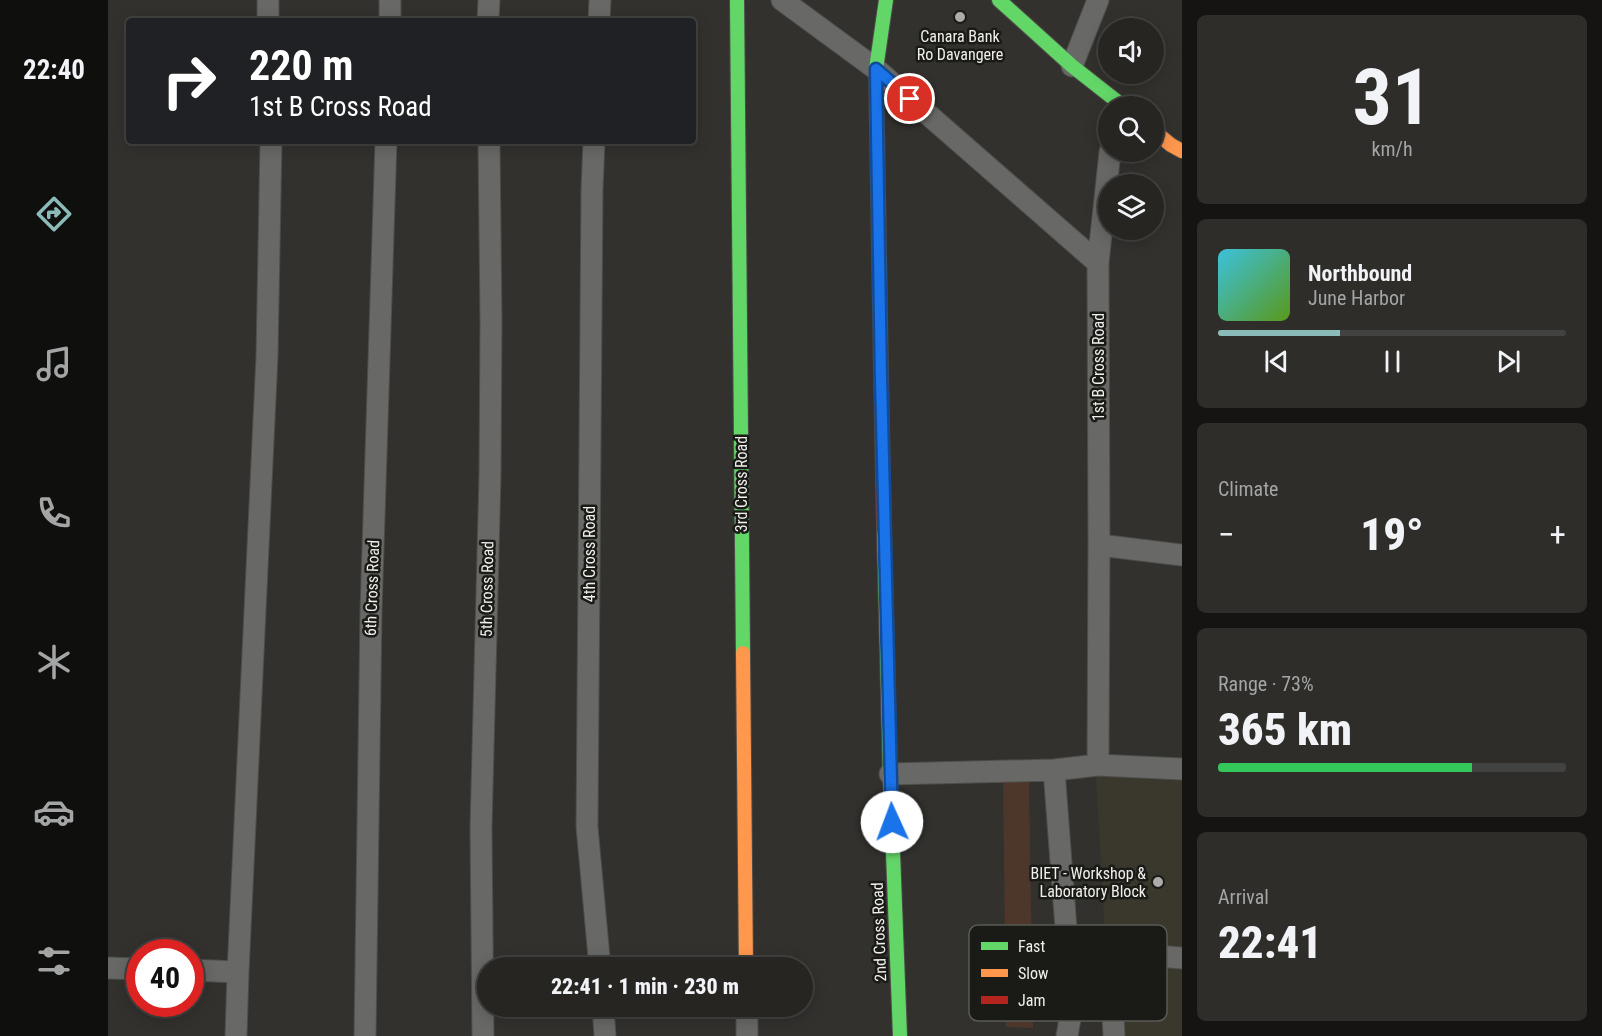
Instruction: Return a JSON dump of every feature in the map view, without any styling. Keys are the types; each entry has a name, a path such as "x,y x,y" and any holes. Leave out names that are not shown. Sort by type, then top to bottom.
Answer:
{"street":[{"path":"268,0 268,18"},
{"path":"390,0 390,18"},
{"path":"488,18 489,0"},
{"path":"599,18 600,0"},
{"name":"3rd Cross Road","path":"737,0 746,957"},
{"path":"782,0 876,69 1098,263"},
{"name":"2nd Cross Road","path":"886,0 876,69 890,774 900,1036"},
{"path":"999,0 1107,96"},
{"path":"1072,66 1098,0"},
{"path":"1164,140 1182,151"},
{"path":"236,1036 267,356 271,144"},
{"name":"6th Cross Road","path":"365,1036 371,611 386,144"},
{"name":"5th Cross Road","path":"483,1036 481,828 490,475 489,144"},
{"name":"4th Cross Road","path":"594,144 587,827 599,957"},
{"name":"1st B Cross Road","path":"1098,765 1098,263 1109,162"},
{"path":"1099,545 1182,555"},
{"path":"890,774 1054,770 1098,765 1182,770"},
{"path":"1054,770 1066,925"},
{"path":"1167,957 1182,958"},
{"path":"108,968 126,969"},
{"path":"204,971 238,972"},
{"path":"604,1017 605,1036"},
{"path":"747,1017 747,1036"},
{"path":"1067,1036 1070,1021"},
{"path":"1113,1021 1114,1036"}],"shaded area":[{"path":"1096,776 1182,777 1182,1036 1115,1036 1113,1021 1167,1021 1167,925 1104,925"},
{"path":"1003,779 1029,782 1031,925 1005,925"},
{"path":"1006,1021 1033,1021 1033,1028 1006,1027"}],"traffic: fast":[{"path":"737,0 743,653"},
{"path":"881,372 876,69 886,0"},
{"path":"999,0 1072,66 1110,96"},
{"path":"884,530 900,1036"}],"traffic: slow":[{"path":"1164,139 1182,151"},
{"path":"743,653 746,957"}],"traffic: jam":[{"path":"881,372 884,530"}],"place":[{"name":"Canara Bank Ro Davangere","path":"960,17"},
{"name":"BIET - Workshop & Laboratory Block","path":"1158,882"}],"route":[{"path":"892,822 876,69 910,99"}]}
